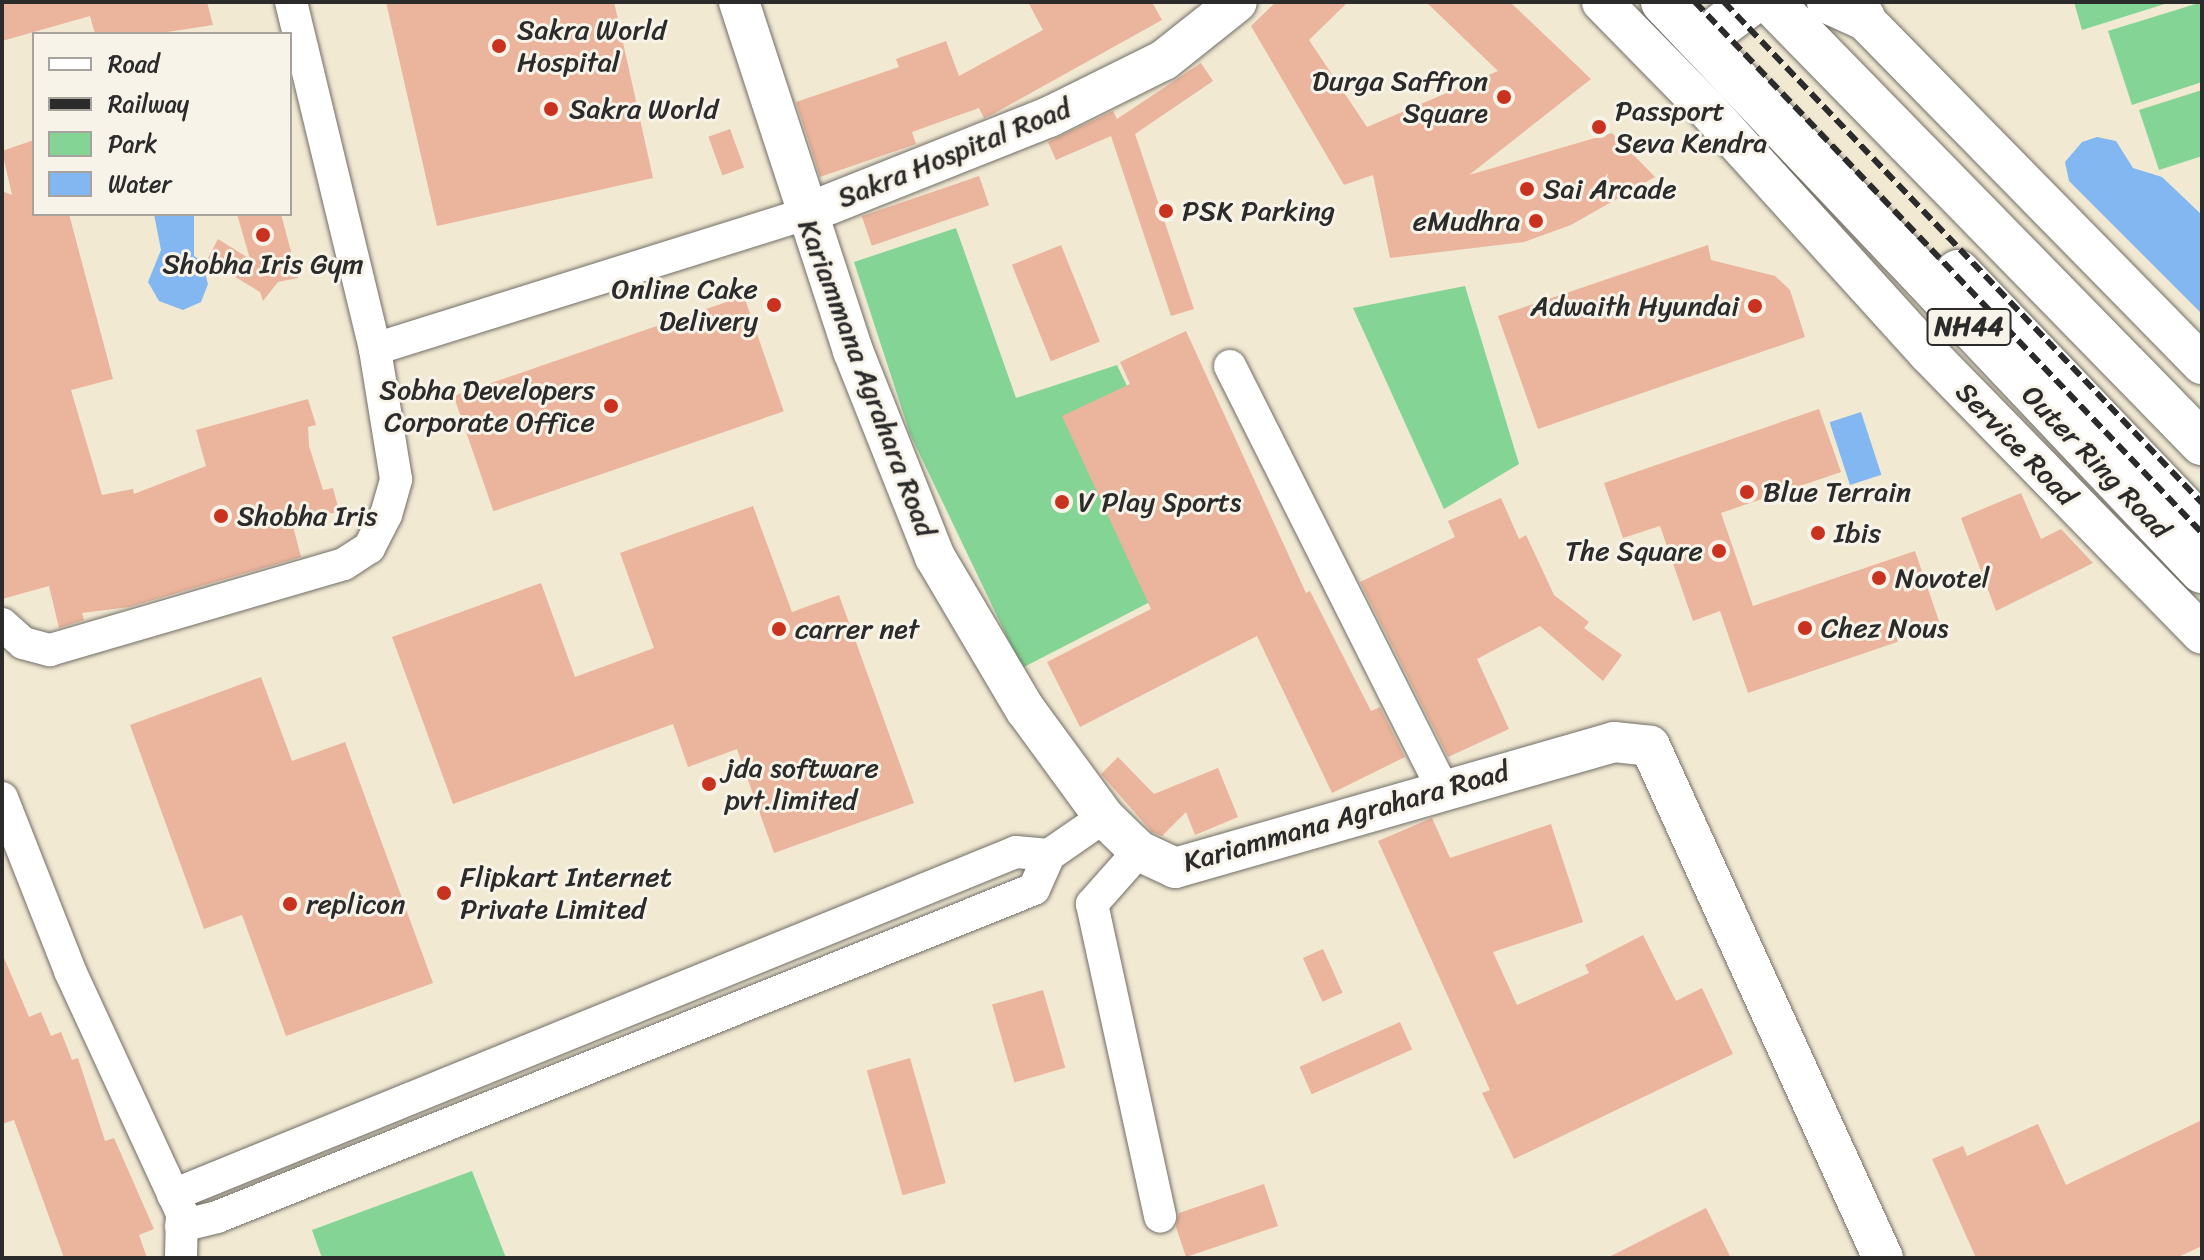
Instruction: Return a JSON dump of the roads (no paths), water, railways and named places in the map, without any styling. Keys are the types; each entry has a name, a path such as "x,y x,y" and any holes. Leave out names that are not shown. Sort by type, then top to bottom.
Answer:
{"highway":[{"name":"Outer Ring Road","path":"1663,2 2202,571"},
{"path":"1725,10 2202,527"},
{"name":"NH44","path":"1821,10 2202,443"}],"street":[{"path":"2,624 23,643 50,650 344,564 369,548 386,515 396,479 375,349 291,2"},
{"name":"Kariammana Agrahara Road","path":"739,2 805,214 884,433 935,557 1025,709 1104,817 1139,851 1175,868 1614,742 1650,746 1883,1258"},
{"name":"Sakra Hospital Road","path":"375,349 805,214 1049,117 1164,60 1237,2"},
{"name":"Service Road","path":"1614,6 1928,353 2202,634"},
{"path":"1821,10 2202,364"},
{"path":"1230,366 1443,790"},
{"path":"2,798 70,971 173,1195 181,1226 181,1258"},
{"path":"181,1226 217,1217 1034,889 1049,855 1104,817"},
{"path":"1139,851 1092,904 1160,1217"},
{"path":"173,1195 1016,852 1049,855"}],"water":[{"path":"2097,137 2116,141 2133,168 2162,177 2202,215 2202,314 2069,181 2065,162 2082,142"},
{"path":"154,216 194,216 194,256 202,261 208,284 201,302 183,310 159,301 148,282 161,250"},
{"path":"1861,412 1881,475 1850,485 1830,422"}],"railway":[{"path":"1695,2 2202,533"},
{"path":"1724,2 2202,503"}],"place":[{"name":"Sakra World Hospital","path":"499,46"},
{"name":"Durga Saffron Square","path":"1504,97"},
{"name":"Sakra World","path":"551,109"},
{"name":"Passport Seva Kendra","path":"1599,127"},
{"name":"Sai Arcade","path":"1527,189"},
{"name":"PSK Parking","path":"1166,211"},
{"name":"eMudhra","path":"1536,221"},
{"name":"Shobha Iris Gym","path":"263,235"},
{"name":"Online Cake Delivery","path":"774,305"},
{"name":"Adwaith Hyundai","path":"1755,306"},
{"name":"Sobha Developers Corporate Office","path":"611,406"},
{"name":"Blue Terrain","path":"1747,492"},
{"name":"V Play Sports","path":"1062,502"},
{"name":"Shobha Iris","path":"221,516"},
{"name":"Ibis","path":"1818,533"},
{"name":"The Square","path":"1719,551"},
{"name":"Novotel","path":"1879,578"},
{"name":"Chez Nous","path":"1805,628"},
{"name":"carrer net","path":"779,629"},
{"name":"jda software pvt.limited","path":"709,784"},
{"name":"Flipkart Internet Private Limited","path":"444,893"},
{"name":"replicon","path":"290,904"}]}
